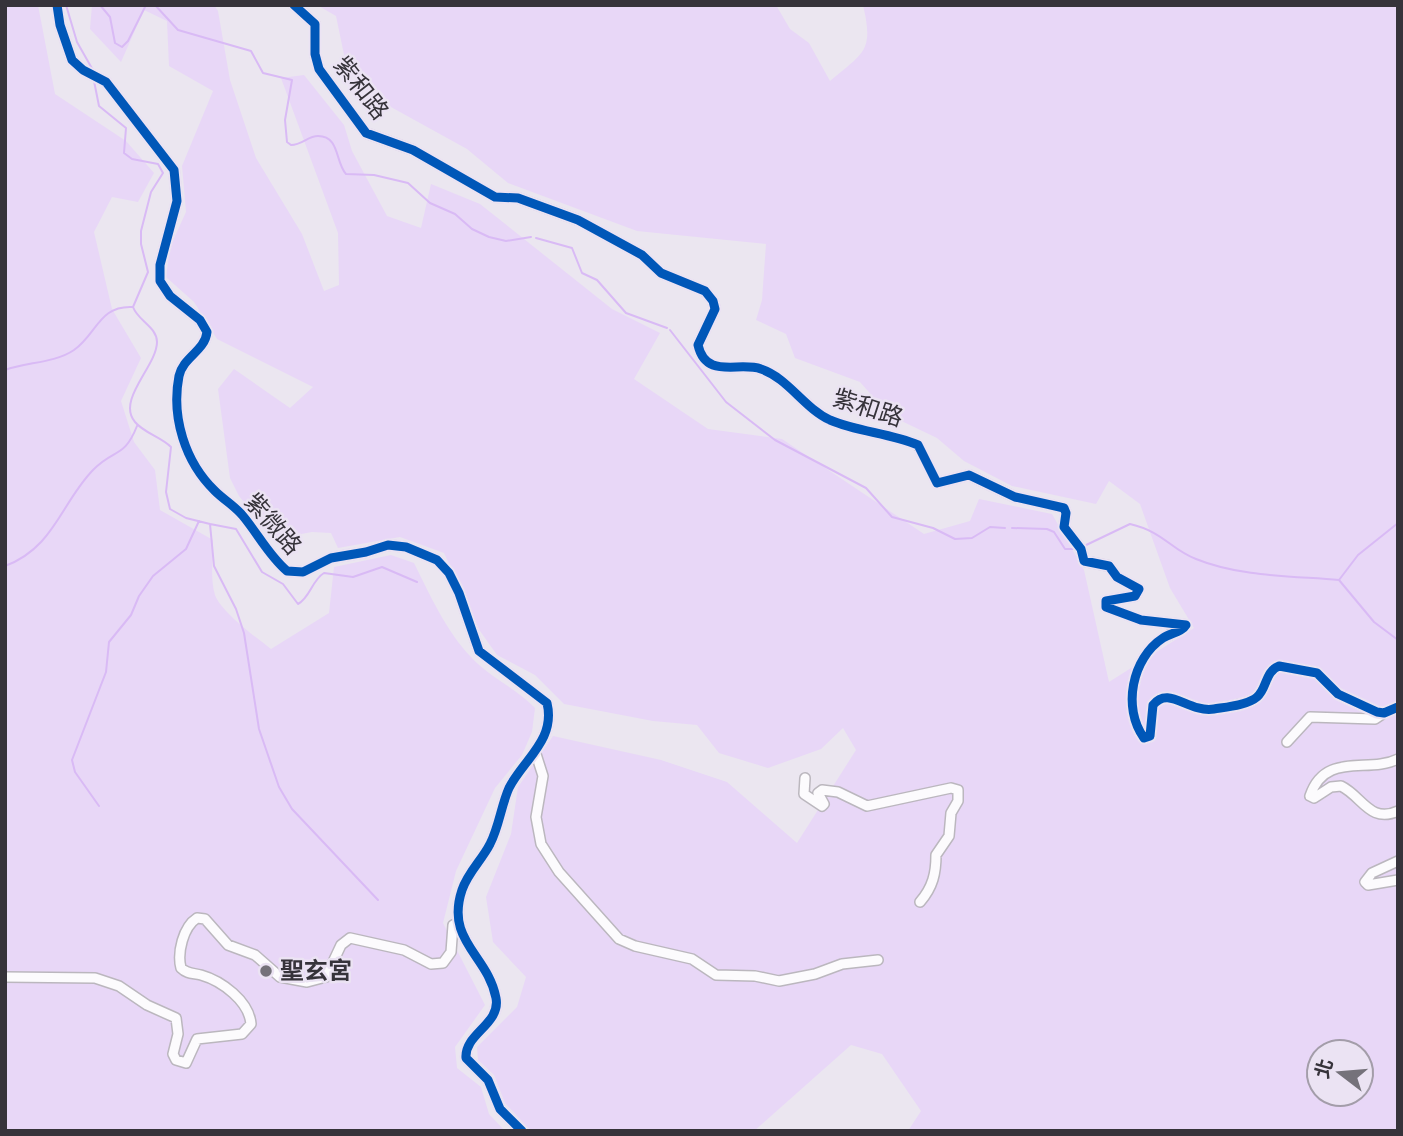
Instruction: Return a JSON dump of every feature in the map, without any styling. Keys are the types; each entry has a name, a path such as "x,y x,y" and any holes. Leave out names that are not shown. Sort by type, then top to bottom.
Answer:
{"street":[{"name":"紫微路","path":"57,5 60,25 72,60 83,71 95,75 163,155 176,178 177,201 160,274 170,296 200,320 207,332 203,344 182,367 177,393 179,428 202,474 215,491 237,508 287,571 303,572 331,558 388,545 406,547 437,560 449,573 459,593 479,651 547,703 546,727 536,754 511,786 491,843 465,882 460,898 460,935 490,981 496,1000 494,1013 468,1045 466,1058 488,1080 500,1109 522,1131"},
{"name":"紫和路","path":"294,5 316,27 315,54 322,75 366,133 413,150 489,194 518,198 572,217 642,255 661,273 696,287 711,297 714,313 698,345 700,353 714,366 723,369 759,368 830,419 918,445 937,482 969,475 1004,494 1064,508 1064,527 1079,547 1084,561 1109,566 1117,577 1139,589 1135,596 1106,601 1107,609 1141,620 1186,625 1159,641 1134,677 1134,716 1144,738 1150,736 1153,705 1161,697 1170,696 1189,707 1202,710 1250,701 1258,697 1271,672 1279,666 1317,673 1338,694 1384,713"},
{"path":"1287,742 1310,717 1375,719 1398,707"},
{"path":"536,754 543,776 536,817 541,844 559,872 619,939 635,946 692,960 716,975 755,976 779,981 815,974 842,964 878,960"},
{"path":"1398,759 1387,764 1358,764 1325,773 1318,778 1310,796 1314,799 1331,787 1340,786 1368,810 1385,815 1398,811"},
{"path":"805,778 804,794 822,806 824,804 818,793 822,790 838,792 867,806 951,788 958,790 958,801 951,813 950,836 936,855 938,866 932,887 920,902"},
{"path":"1398,861 1378,869 1365,882 1368,885 1398,880"},
{"path":"5,977 84,976 119,986 147,1005 176,1018 178,1034 173,1054 176,1060 186,1063 198,1039 242,1034 251,1024 248,1010 236,996 205,976 187,973 181,968 179,957 187,929 197,918 205,919 228,945 255,955 275,975 307,982 326,977 343,942 350,938 404,950 431,964 443,963 452,952 453,925 459,922"}],"shaded area":[{"path":"5,5 38,5 55,94 126,141 154,173 138,202 112,197 94,232 112,309 141,358 121,401 134,442 155,470 160,510 213,540 215,595 224,609 271,649 329,613 334,567 391,555 414,563 446,624 471,657 535,708 532,732 522,755 495,788 456,871 443,923 485,1005 455,1047 457,1068 481,1087 489,1114 505,1131 5,1131"},
{"path":"92,5 214,5 218,11 230,80 256,158 302,234 324,291 339,285 338,233 281,78 304,75 344,125 352,151 387,216 421,228 431,184 480,204 612,309 660,333 634,379 708,429 782,439 924,534 970,521 979,499 1052,514 1084,570 1109,682 1194,628 1170,588 1140,504 1109,481 1096,504 1012,486 964,461 937,438 889,415 860,382 795,358 786,334 756,320 762,300 766,244 637,231 508,183 467,149 371,96 347,69 336,16 317,5 776,5 790,29 809,43 830,81 863,50 867,33 863,5 1398,5 1398,1131 908,1131 921,1111 882,1054 851,1045 754,1131 531,1131 505,1103 494,1075 478,1060 477,1047 517,1007 526,977 493,942 486,897 511,834 518,787 553,736 661,760 727,782 797,843 856,750 843,728 821,749 768,768 719,753 697,725 653,721 564,704 535,675 497,655 480,631 444,553 400,537 338,548 331,533 312,532 274,539 239,496 230,478 218,389 234,369 290,408 313,387 217,339 194,302 166,277 170,247 186,212 182,166 213,91 169,66 167,21 144,10 121,62 90,29"}],"waterway":[{"path":"66,5 77,42 94,72"},
{"path":"100,5 110,17 115,43 122,47 128,41 146,5"},
{"path":"155,5 178,30 251,51 263,73 292,80 285,120 287,142 291,145 314,136 325,137 334,145 346,174 374,175 408,183 430,203 455,214 472,229 489,237 506,241 531,237"},
{"path":"94,81 99,106 126,128 124,153 132,159 158,164 163,173 151,192 141,231 141,244 148,272 133,307 154,332 157,342 151,362 134,393 130,413 139,426 171,447 166,492 170,509 186,518 210,524 214,566 236,609 244,633 259,729 279,787 292,809 378,900"},
{"path":"536,238 572,248 582,273 597,280 626,313 667,328"},
{"path":"5,370 66,354 82,343 105,316 122,308 133,307"},
{"path":"670,330 726,402 775,440 866,488 892,517 933,528 955,539 972,538 990,527 1005,528"},
{"path":"5,566 35,548 55,524 82,483 100,463 128,444 137,426"},
{"path":"99,806 75,772 72,760 106,672 109,642 131,615 139,596 153,576 186,549 199,521"},
{"path":"1339,580 1358,555 1398,523"},
{"path":"210,524 236,529 262,572 283,584 298,604 324,573 353,577 382,567 417,582"},
{"path":"1082,547 1130,524 1151,531 1187,555 1213,565 1267,575 1339,580 1374,622 1398,640"},
{"path":"1012,528 1047,529 1054,532 1065,549 1077,549"}],"cycle path":[{"path":"57,5 60,25 72,60 83,70 106,82 174,170 177,201 160,265 160,281 170,296 200,320 207,332 202,344 181,369 177,392 179,423 188,453 196,467 218,494 240,512 269,552 287,571 303,572 331,558 388,545 406,547 437,560 449,573 459,593 479,651 547,703 549,716 543,739 509,788 493,837 462,890 458,908 463,935 492,983 496,998 493,1015 471,1042 466,1058 488,1080 500,1109 522,1131"},
{"path":"294,5 315,24 315,54 319,69 366,133 413,150 495,197 518,198 578,220 642,255 661,273 705,291 713,301 715,309 698,345 702,356 708,362 716,366 761,369 780,379 812,408 830,420 918,445 937,483 969,475 1015,497 1064,508 1064,527 1081,549 1084,561 1109,566 1117,577 1139,589 1135,596 1106,601 1106,607 1141,620 1186,625 1152,647 1138,671 1132,698 1133,713 1144,738 1150,736 1153,705 1159,700 1172,699 1205,709 1243,704 1257,697 1271,672 1279,666 1317,673 1338,694 1377,712 1384,713 1398,707"}],"place":[{"name":"聖玄宮","path":"266,971"}]}
